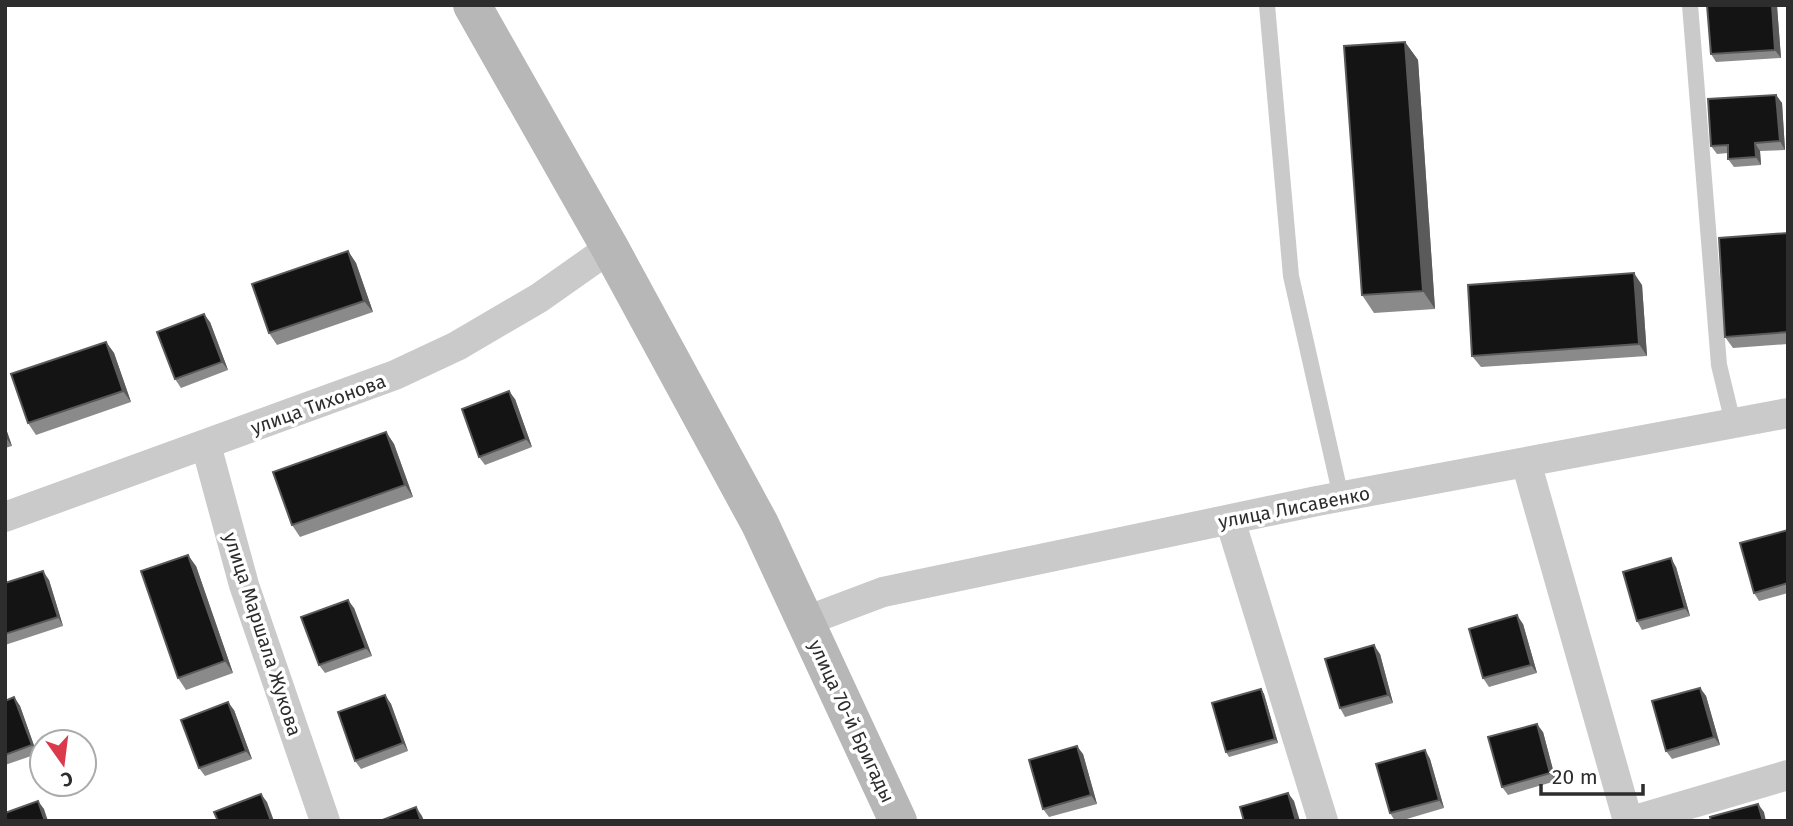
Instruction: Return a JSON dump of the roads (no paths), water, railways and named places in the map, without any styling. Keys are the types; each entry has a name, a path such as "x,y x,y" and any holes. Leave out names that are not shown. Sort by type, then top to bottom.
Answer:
{"main road":[{"name":"улица 70-й Бригады","path":"472,5 610,248 760,524 898,821"}],"street":[{"name":"улица Тихонова","path":"5,517 395,375 457,346 539,298 610,248"},
{"name":"улица Лисавенко","path":"806,621 883,592 1341,497 1788,413"},
{"name":"улица Маршала Жукова","path":"206,445 244,585 325,821"},
{"path":"1526,462 1639,820 1788,775"},
{"path":"1230,520 1323,821"}],"lane":[{"path":"1267,5 1291,276 1341,497"},
{"path":"1690,5 1719,365 1733,424"}]}
